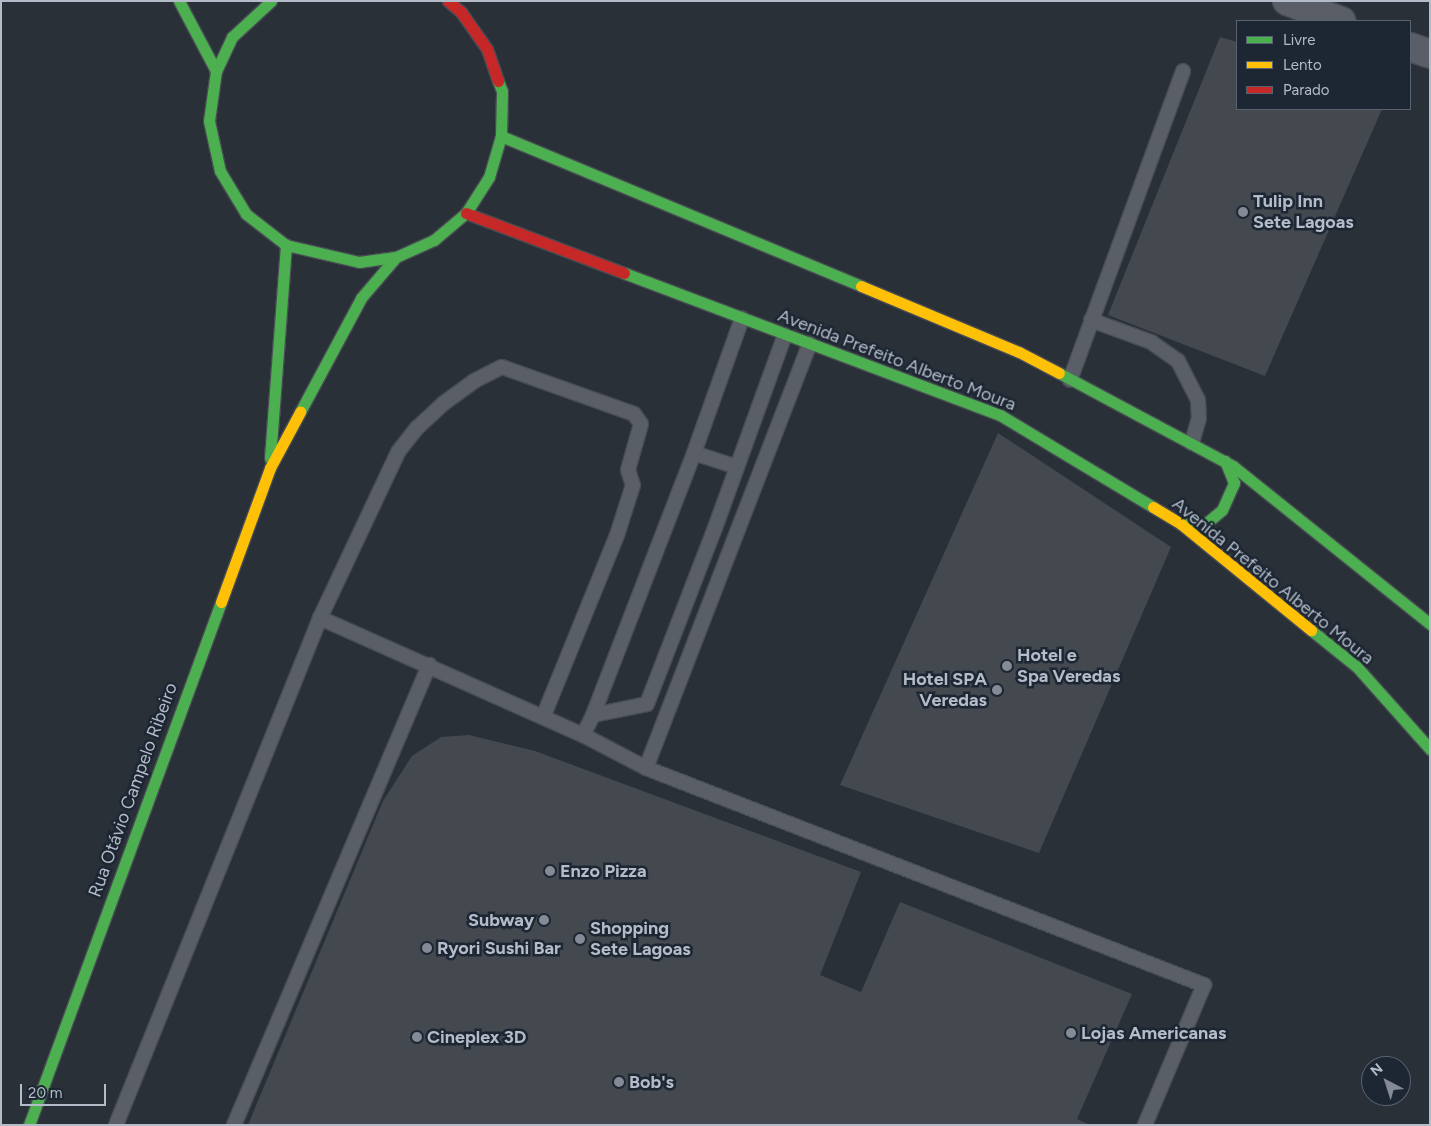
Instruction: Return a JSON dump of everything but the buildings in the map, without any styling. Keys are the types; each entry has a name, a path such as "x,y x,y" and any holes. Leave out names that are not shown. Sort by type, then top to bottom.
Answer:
{"main road":[{"path":"179,1 216,71"},
{"path":"271,1 232,37 216,71 209,121 220,171 246,214 286,245 359,262 396,257 434,240 466,213 489,177 501,136 502,91 487,48 458,5"},
{"path":"501,136 1010,348 1225,461 1430,624"},
{"name":"Avenida Prefeito Alberto Moura","path":"466,213 1000,415 1181,524 1357,667 1430,750"},
{"name":"Rua Otávio Campelo Ribeiro","path":"270,468 286,245"},
{"name":"Rua Otávio Campelo Ribeiro","path":"29,1125 270,468 361,298 396,257"},
{"path":"1181,524 1204,525 1222,510 1234,483 1225,461"}],"street":[{"path":"1286,1 1338,20"},
{"path":"1411,47 1430,54"}],"lane":[{"path":"1070,380 1183,71"},
{"path":"583,735 593,715 694,453 742,318"},
{"path":"1092,320 1151,342 1178,361 1198,400 1199,418 1192,444"},
{"path":"647,704 715,528 785,335"},
{"path":"646,768 810,344"},
{"path":"116,1125 320,618 398,452 417,428 444,403 474,381 502,367 634,414 641,424 628,470 633,485 617,535 543,717"},
{"path":"694,453 737,467"},
{"path":"715,528 736,536"},
{"path":"690,591 712,597"},
{"path":"320,618 583,735 646,768 1204,985 1145,1125"},
{"path":"234,1125 429,665"},
{"path":"593,715 647,704 668,711"}],"traffic: fast":[{"path":"179,1 216,71"},
{"path":"271,1 232,37 216,71 209,121 220,171 246,214 286,245 359,262 396,257 434,240 466,213 489,177 501,136 502,91 498,81"},
{"path":"501,136 861,286"},
{"path":"270,458 286,245"},
{"path":"300,412 361,298 396,257"},
{"path":"624,273 1000,415 1153,507"},
{"path":"1059,373 1233,466 1430,624"},
{"path":"1181,524 1204,525 1222,510 1234,483 1225,461"},
{"path":"29,1125 221,602"},
{"path":"1311,630 1357,667 1430,749"}],"traffic: slow":[{"path":"861,286 1019,352 1059,373"},
{"path":"221,602 270,468 300,412"},
{"path":"1153,507 1181,524 1311,630"}],"traffic: jam":[{"path":"448,1 461,12 487,49 498,81"},
{"path":"466,213 624,273"}],"place":[{"name":"Tulip Inn Sete Lagoas","path":"1243,212"},
{"name":"Hotel e Spa Veredas","path":"1007,666"},
{"name":"Hotel SPA Veredas","path":"997,690"},
{"name":"Enzo Pizza","path":"550,871"},
{"name":"Subway","path":"544,920"},
{"name":"Shopping Sete Lagoas","path":"580,939"},
{"name":"Ryori Sushi Bar","path":"427,948"},
{"name":"Lojas Americanas","path":"1071,1033"},
{"name":"Cineplex 3D","path":"417,1037"},
{"name":"Bob's","path":"619,1082"}]}
